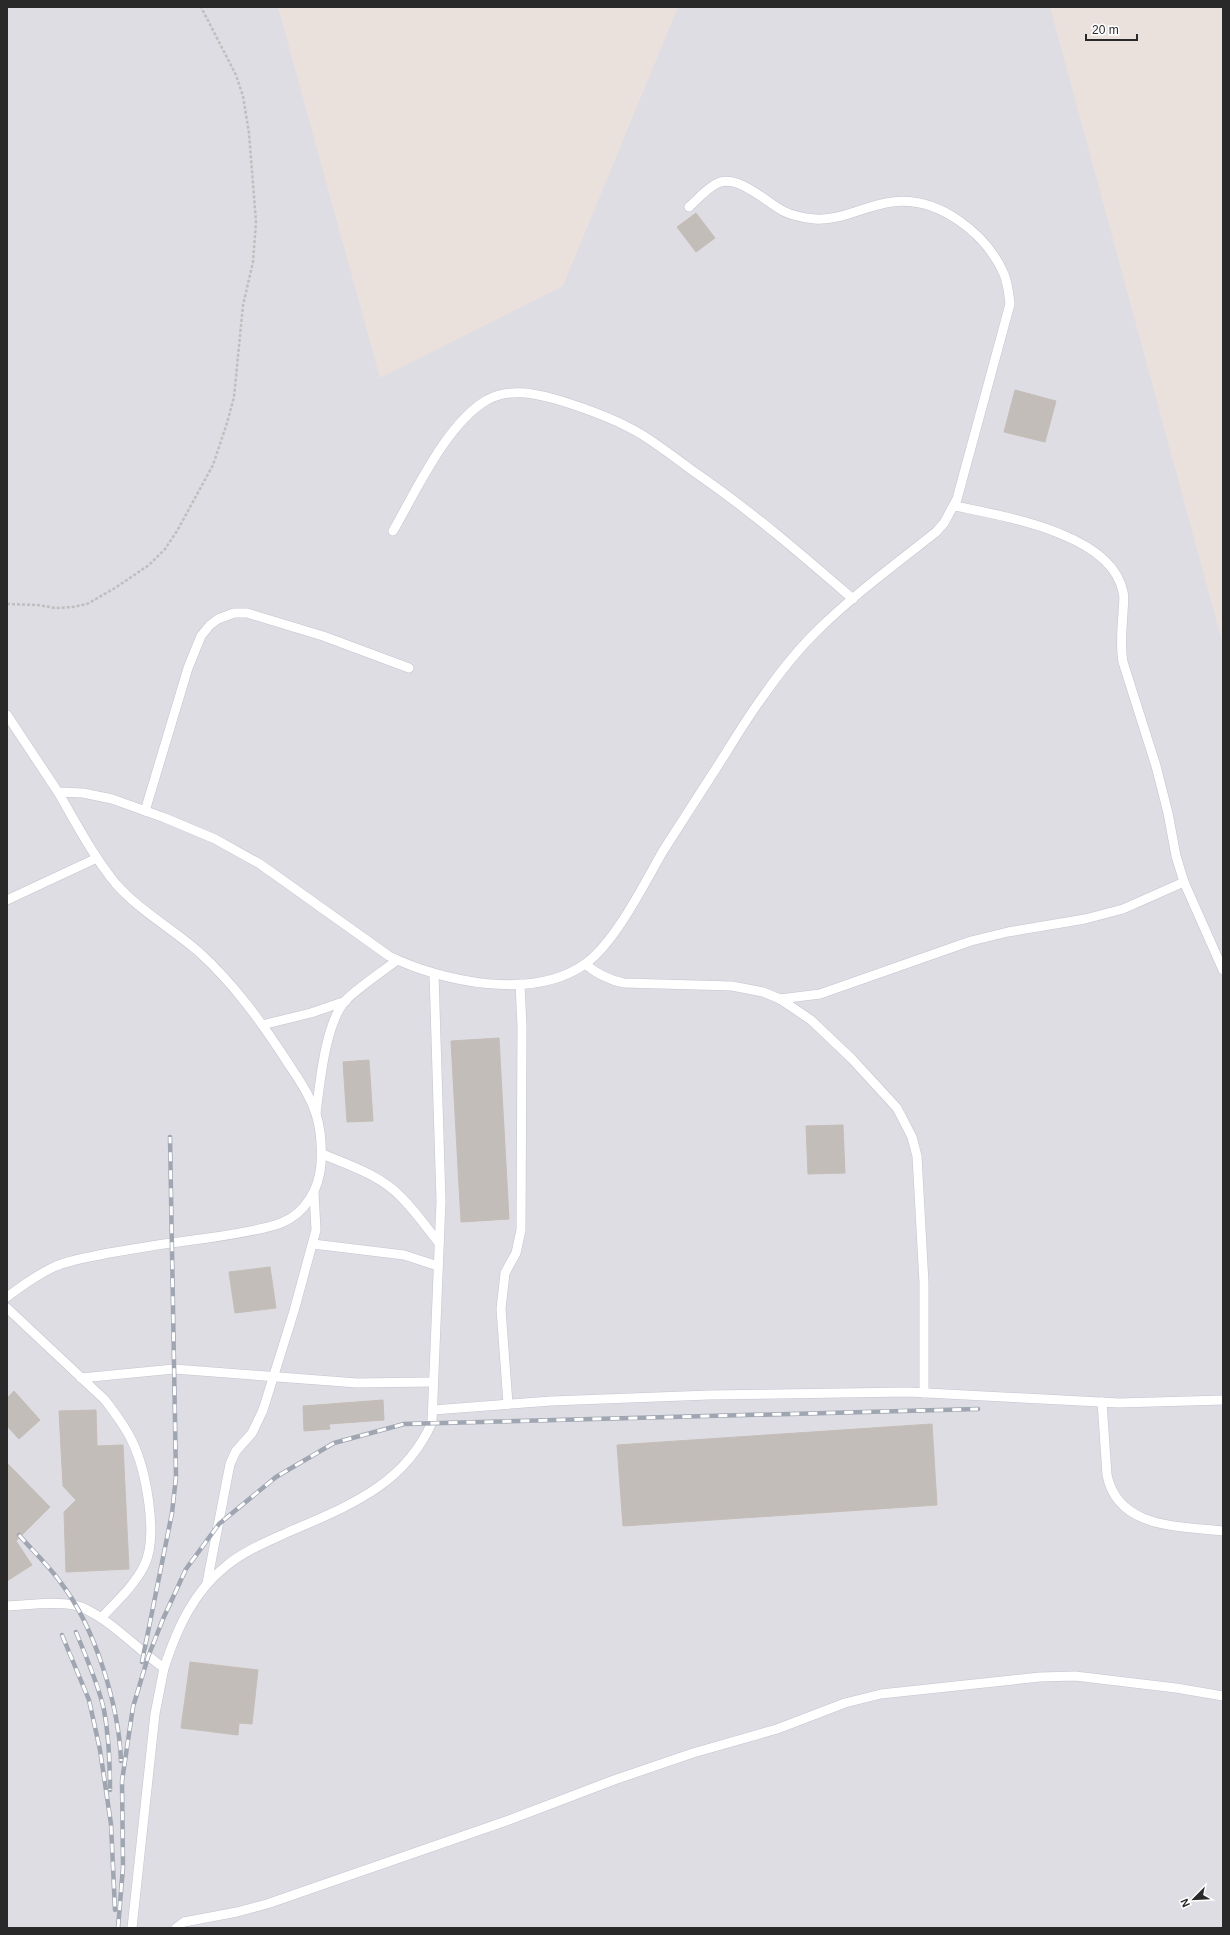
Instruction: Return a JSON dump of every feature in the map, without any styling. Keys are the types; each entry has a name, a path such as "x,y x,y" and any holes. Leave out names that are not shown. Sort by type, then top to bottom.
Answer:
{"lane":[{"path":"58,792 83,793 112,799 215,839 260,864 389,956 410,966 434,974 459,980 495,984 520,984 555,979 585,964 600,951 624,916 664,849 759,702 791,660 820,628 853,599 936,532 955,506 1010,304 1004,275 996,259 976,235 958,220 941,210 923,203 904,201 890,202 827,219 798,216 784,211 742,185 732,181 724,181 716,184 689,207"},
{"path":"393,531 437,453 457,427 477,406 489,399 504,394 521,392 571,404 614,421 643,436 740,503 853,599"},
{"path":"955,506 1026,521 1065,535 1090,549 1116,573 1124,593 1121,651 1123,662 1156,766 1168,813 1176,856 1184,882 1223,970"},
{"path":"145,811 188,668 201,636 210,625 218,619 234,613 247,613 323,636 408,668"},
{"path":"7,714 58,792 97,858 117,885 140,906 198,952 229,980 262,1025 307,1093 316,1114 321,1136 322,1154 320,1176 314,1192 307,1203 295,1214 281,1223 231,1235 138,1248 76,1259 42,1273 7,1297"},
{"path":"7,900 97,858"},
{"path":"780,999 820,994 971,941 1008,932 1085,920 1123,909 1184,882"},
{"path":"262,1025 311,1013 346,1001 397,960"},
{"path":"585,964 595,973 611,980 624,983 732,986 763,992 780,999 811,1020 852,1059 897,1108 912,1136 917,1156 924,1283 924,1393"},
{"path":"132,1928 155,1714 164,1668 177,1630 192,1603 207,1583 225,1566 246,1552 327,1515 378,1489 398,1472 414,1453 432,1422 441,1201 434,974"},
{"path":"508,1404 501,1309 505,1273 516,1253 521,1230 522,1026 520,984"},
{"path":"316,1114 326,1049 337,1016 346,1001"},
{"path":"322,1154 352,1166 380,1181 402,1197 439,1243"},
{"path":"207,1583 230,1464 236,1451 252,1433 263,1410 313,1244 316,1230 314,1192"},
{"path":"313,1244 404,1255 438,1266"},
{"path":"7,1308 105,1400 119,1417 132,1441 142,1466 147,1491 150,1527 149,1548 145,1565 136,1580 101,1618"},
{"path":"82,1378 174,1369 357,1383 433,1382"},
{"path":"433,1410 551,1401 701,1395 924,1393 1102,1402 1223,1400"},
{"path":"1102,1402 1109,1486 1116,1499 1123,1507 1135,1515 1166,1524 1223,1531"},
{"path":"7,1606 60,1603 76,1606 101,1618 164,1668"},
{"path":"176,1928 184,1922 237,1912 267,1904 509,1820 614,1780 693,1753 777,1729 845,1703 881,1694 1040,1677 1075,1676 1176,1688 1223,1696"}],"path":[{"path":"7,604 38,605 55,608 73,607 87,604 115,588 149,565 165,550 177,531 213,465 227,423 234,397 243,305 253,262 256,222 249,133 243,96 236,76 201,7"}],"shaded area":[{"path":"7,7 278,7 380,378 563,286 678,7 1050,7 1223,645 1223,1928 7,1928"}],"building":[{"path":"696,213 715,238 696,252 677,227"},
{"path":"1015,390 1056,401 1045,442 1004,432"},
{"path":"499,1038 509,1219 461,1222 451,1041"},
{"path":"369,1060 373,1121 347,1122 343,1062"},
{"path":"843,1125 845,1173 808,1174 806,1126"},
{"path":"270,1267 276,1308 235,1313 229,1272"},
{"path":"14,1391 40,1420 19,1439 7,1426 7,1398"},
{"path":"383,1400 384,1420 329,1424 330,1429 304,1431 303,1406"},
{"path":"96,1410 97,1446 123,1445 129,1569 66,1572 64,1512 76,1500 63,1486 59,1411"},
{"path":"932,1424 937,1505 623,1526 617,1445"},
{"path":"7,1463 50,1507 16,1541 32,1565 7,1581"},
{"path":"190,1662 258,1670 252,1724 239,1723 238,1735 181,1728"}],"railway":[{"path":"142,1662 172,1513 176,1477 170,1137"},
{"path":"118,1928 123,1867 122,1781 133,1707 148,1657 163,1619 186,1569 219,1524 276,1477 334,1443 404,1424 978,1409"},
{"path":"19,1535 56,1577 73,1601 94,1644 103,1668 116,1716 121,1761"},
{"path":"76,1632 95,1680 104,1710 109,1750 110,1790"},
{"path":"62,1635 89,1700 100,1750 111,1824 115,1910"}]}
